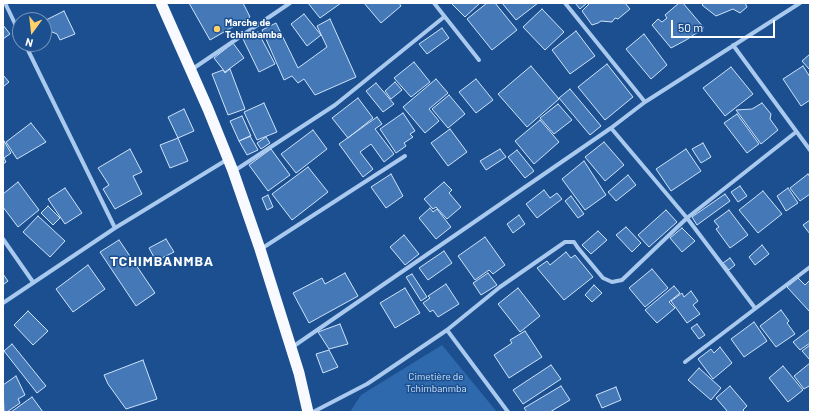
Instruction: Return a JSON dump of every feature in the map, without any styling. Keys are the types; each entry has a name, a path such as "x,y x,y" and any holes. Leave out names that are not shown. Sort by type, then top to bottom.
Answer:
{"highway":[{"path":"161,3 229,159 260,249 291,348 308,412"}],"street":[{"path":"5,3 12,17"},
{"path":"191,70 290,3"},
{"path":"434,3 479,60"},
{"path":"565,3 645,102"},
{"path":"291,348 611,128 645,102 800,3"},
{"path":"233,171 335,105 444,17"},
{"path":"734,45 810,150"},
{"path":"29,52 116,228"},
{"path":"611,128 687,218 755,308"},
{"path":"313,412 367,384 447,330 500,288 565,242 574,242 603,278 612,282 622,280 687,218 796,132"},
{"path":"260,249 405,156"},
{"path":"3,303 116,228 229,159"},
{"path":"3,239 33,282"},
{"path":"685,362 810,267"},
{"path":"447,330 508,412"}],"green space":[{"name":"Cimetière de Tchimbanmba","path":"442,345 497,412 350,412 361,395"}],"building":[{"name":"Marche de Tchimbamba","path":"189,3 243,3 250,17 210,40"},
{"path":"308,3 341,3 320,18"},
{"path":"364,3 399,3 401,6 381,23"},
{"path":"451,3 480,3 465,17"},
{"path":"487,3 495,3 517,30 492,50 467,19"},
{"path":"502,3 538,3 516,20"},
{"path":"575,3 587,3 580,9"},
{"path":"590,3 625,3 630,9 618,19 615,18 612,22 601,21 592,25 582,11"},
{"path":"679,3 683,3 704,28 671,48 652,25 658,19 662,22 667,18 665,15"},
{"path":"704,3 745,3 747,7 740,13 733,9 716,16 702,5"},
{"path":"542,9 564,32 545,50 523,27"},
{"path":"64,11 75,34 60,40 57,34 52,32 52,17"},
{"path":"304,14 321,35 307,46 291,24"},
{"path":"330,19 356,77 315,95 304,79 298,83 292,76 284,80 262,30 276,23 298,68 327,47 317,26"},
{"path":"3,25 10,34 3,39"},
{"path":"442,28 449,38 427,54 419,44"},
{"path":"576,31 595,56 570,74 552,50"},
{"path":"258,32 275,64 259,72 243,39"},
{"path":"644,34 667,65 651,79 626,49"},
{"path":"233,43 244,58 225,72 214,58"},
{"path":"810,54 810,68 809,69 802,61"},
{"path":"414,62 430,82 411,97 394,78"},
{"path":"607,64 633,97 605,120 578,87"},
{"path":"531,66 559,99 527,127 498,94"},
{"path":"803,66 810,77 810,100 801,106 783,79"},
{"path":"731,67 753,94 725,116 703,88"},
{"path":"230,69 245,109 228,115 212,74 223,70 225,73"},
{"path":"3,75 9,82 3,87"},
{"path":"436,79 448,93 429,109 439,121 425,133 403,107"},
{"path":"476,79 493,100 476,113 459,92"},
{"path":"395,82 402,90 391,99 385,91"},
{"path":"376,83 394,104 383,112 366,91"},
{"path":"570,89 601,126 590,135 559,98"},
{"path":"449,95 465,114 448,128 432,109"},
{"path":"358,98 373,118 348,138 332,118"},
{"path":"264,103 277,132 257,140 244,112"},
{"path":"762,103 771,114 770,119 778,130 761,144 736,110 752,109"},
{"path":"558,104 572,120 554,134 540,118"},
{"path":"184,109 194,131 178,138 168,117"},
{"path":"403,113 415,131 410,134 413,137 404,143 406,146 396,153 380,129"},
{"path":"737,114 759,144 747,153 724,123"},
{"path":"242,116 251,136 239,141 230,121"},
{"path":"377,117 382,124 375,129 394,154 384,162 371,144 360,152 373,169 363,177 339,144"},
{"path":"540,120 559,142 534,164 515,141"},
{"path":"31,123 46,142 17,159 6,142"},
{"path":"450,129 467,152 448,166 431,143"},
{"path":"313,130 327,149 296,173 281,154"},
{"path":"250,136 258,150 247,155 239,141"},
{"path":"266,137 270,143 261,149 257,143"},
{"path":"178,138 188,161 170,168 160,145"},
{"path":"4,141 11,153 4,158 6,162 3,164"},
{"path":"604,142 624,165 605,181 585,157"},
{"path":"703,143 711,157 701,163 692,149"},
{"path":"130,149 142,172 133,176 142,194 115,209 103,189 109,185 98,168"},
{"path":"271,149 290,175 268,191 249,165"},
{"path":"500,149 506,157 486,170 480,161"},
{"path":"686,149 701,171 671,191 656,169"},
{"path":"517,150 534,171 525,178 508,157"},
{"path":"584,161 606,195 585,210 562,179"},
{"path":"308,167 328,192 292,220 272,194"},
{"path":"391,174 403,196 386,208 371,187"},
{"path":"808,174 810,177 810,194 800,201 790,188"},
{"path":"628,175 636,185 616,201 608,192"},
{"path":"18,182 39,210 18,227 3,207 3,194"},
{"path":"444,182 452,190 449,193 461,207 447,219 436,207 433,209 424,199"},
{"path":"740,186 747,196 738,202 731,192"},
{"path":"65,188 82,213 65,224 48,199"},
{"path":"788,188 798,203 786,211 777,196"},
{"path":"544,190 550,198 557,193 562,199 537,218 526,204"},
{"path":"763,191 782,214 758,233 739,210"},
{"path":"725,194 730,201 697,225 692,217"},
{"path":"268,195 273,207 267,210 262,198"},
{"path":"571,196 584,214 578,218 565,201"},
{"path":"48,206 60,218 53,225 41,213"},
{"path":"430,208 433,212 437,209 451,227 436,239 419,218"},
{"path":"666,210 677,222 649,247 638,235"},
{"path":"729,210 748,235 730,248 716,229 719,227 714,221"},
{"path":"519,215 525,224 513,233 507,224"},
{"path":"38,216 65,241 50,257 23,232"},
{"path":"810,220 810,234 803,225"},
{"path":"626,227 641,243 632,252 616,235"},
{"path":"682,228 695,241 682,252 670,238"},
{"path":"598,231 607,240 591,254 582,245"},
{"path":"404,235 419,254 405,265 390,247"},
{"path":"485,237 505,265 493,274 489,270 475,280 458,256"},
{"path":"166,239 174,252 156,261 149,248"},
{"path":"119,240 155,293 136,306 100,252"},
{"path":"762,245 769,254 755,265 749,257"},
{"path":"444,251 452,263 428,280 419,268"},
{"path":"566,252 571,258 575,255 593,277 564,300 537,268 547,261 550,265"},
{"path":"730,258 735,265 729,270 723,263"},
{"path":"88,265 105,289 73,312 56,289"},
{"path":"652,269 668,288 645,307 629,288"},
{"path":"345,273 358,296 309,323 293,293 322,278 325,284"},
{"path":"488,273 497,285 481,295 473,283"},
{"path":"3,274 8,281 3,285"},
{"path":"412,274 427,297 421,301 406,277"},
{"path":"798,278 805,285 810,280 810,312 787,287"},
{"path":"446,284 459,304 438,317 433,310 430,312 423,303 430,298 428,296"},
{"path":"594,285 602,293 592,302 585,295"},
{"path":"674,286 680,293 669,302 675,308 657,323 645,310"},
{"path":"405,288 420,313 395,328 380,303"},
{"path":"518,288 540,316 520,332 498,304"},
{"path":"691,291 698,301 693,305 700,314 687,323 671,301 682,293 684,297"},
{"path":"781,310 789,321 787,323 795,334 776,347 760,326"},
{"path":"28,311 48,331 33,345 14,325"},
{"path":"754,322 767,341 744,357 731,339"},
{"path":"340,324 348,344 329,349 318,332"},
{"path":"697,324 705,335 699,339 691,328"},
{"path":"810,329 810,343 800,350 793,342"},
{"path":"525,331 542,357 509,378 494,355 512,343 510,340"},
{"path":"12,344 46,386 37,393 4,351"},
{"path":"810,345 810,360 802,351"},
{"path":"720,347 732,363 713,379 698,359 711,349 714,353"},
{"path":"329,350 338,367 323,373 316,354"},
{"path":"143,360 157,399 126,409 108,384 104,375"},
{"path":"810,363 810,388 809,386 804,389 794,376"},
{"path":"551,365 561,379 523,404 513,390"},
{"path":"783,366 803,390 788,402 769,378"},
{"path":"699,368 721,388 711,400 688,380"},
{"path":"16,376 25,395 18,399 20,403 7,412 4,412 3,385"},
{"path":"561,386 570,400 550,412 527,412 524,408"},
{"path":"730,386 747,406 743,410 745,412 728,412 716,398"},
{"path":"616,387 621,400 602,408 596,395"},
{"path":"32,397 43,412 11,412"}],"place":[{"name":"Marche de Tchimbamba","path":"217,29"}],"district":[{"name":"TCHIMBANMBA","path":"162,261"}]}
